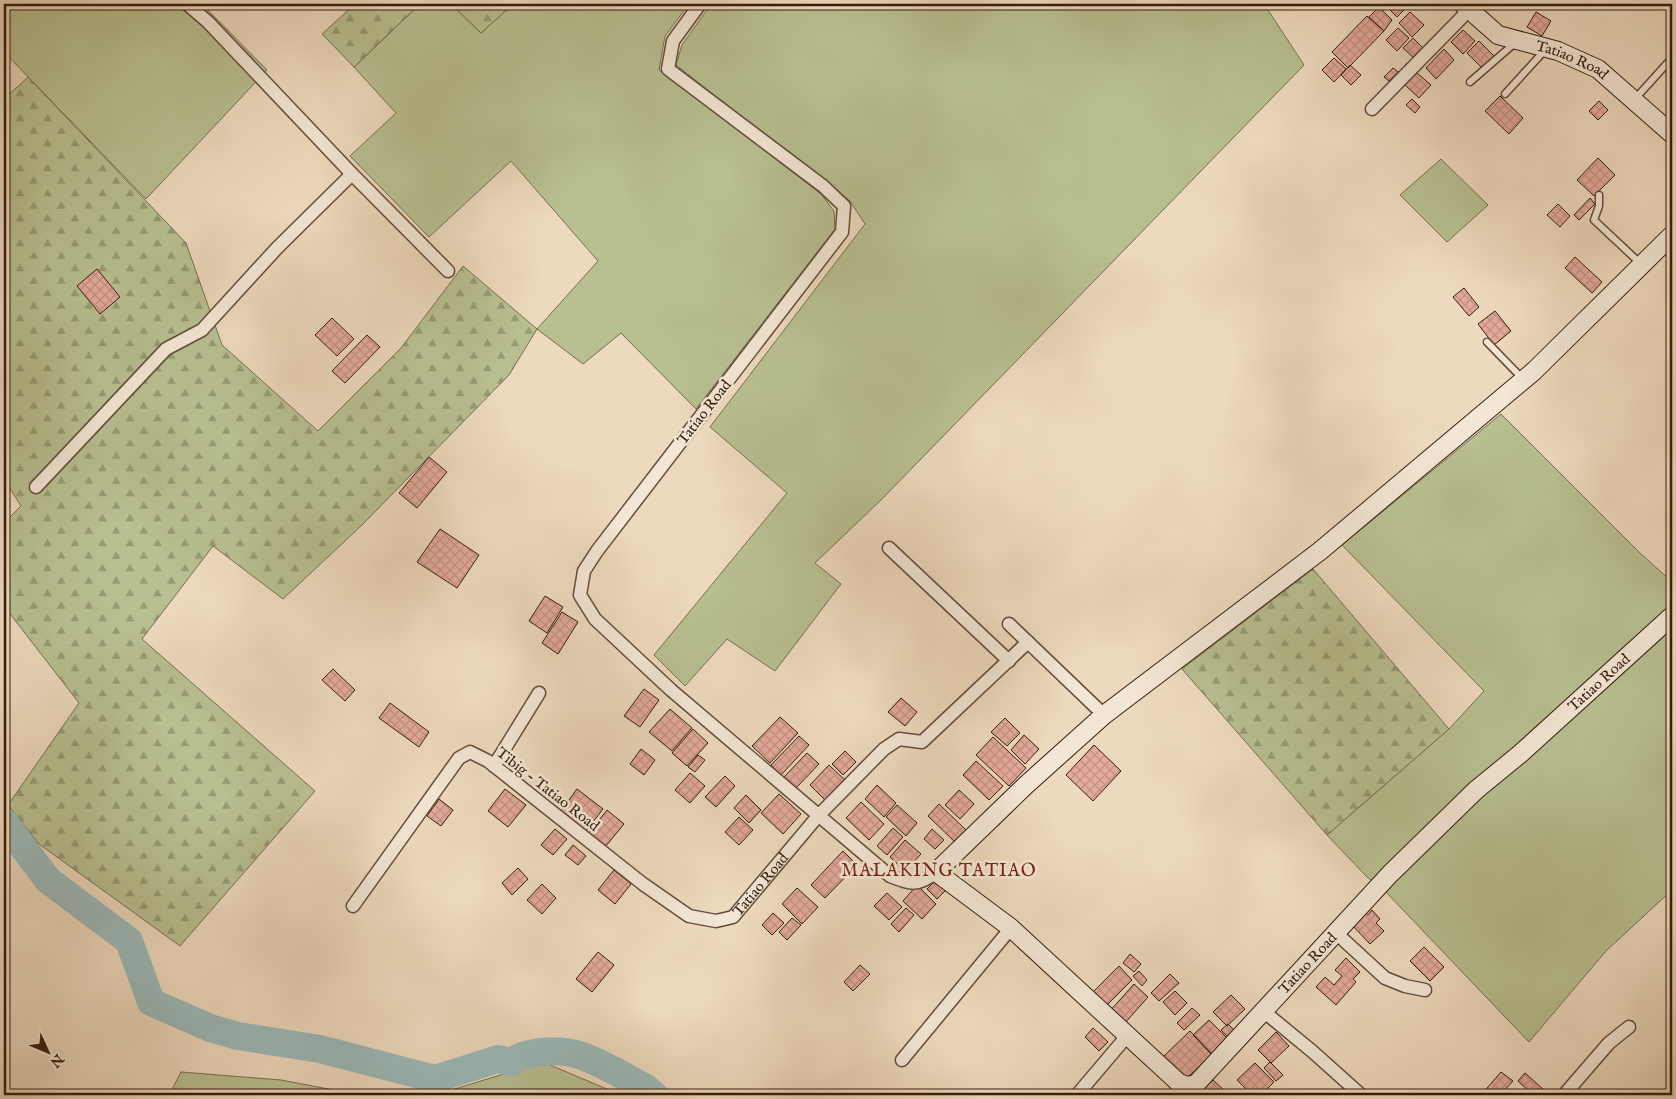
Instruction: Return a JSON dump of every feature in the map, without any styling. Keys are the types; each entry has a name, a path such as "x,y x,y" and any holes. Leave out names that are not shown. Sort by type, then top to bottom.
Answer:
{"street":[{"path":"187,4 208,22 352,174 448,271"},
{"name":"Tatiao Road","path":"700,4 673,41 668,69 823,186 844,206 842,232 597,551 584,571 580,595 595,619 671,690 890,876 912,884 926,880 936,872 1026,785 1104,715 1320,552 1524,380 1672,235"},
{"path":"1372,109 1466,7"},
{"name":"Tatiao Road","path":"1466,7 1498,35 1558,51 1598,70 1672,134"},
{"path":"36,487 166,348 202,330 277,248 352,174"},
{"path":"890,548 1009,661"},
{"name":"Tatiao Road","path":"936,872 1011,928 1179,1082 1187,1086 1196,1084 1335,932 1476,790 1520,754 1672,616"},
{"path":"1009,624 1104,715"},
{"path":"818,816 884,749 900,739 922,742 1028,642"},
{"path":"494,766 539,693"},
{"name":"Tibig - Tatiao Road","path":"353,906 459,758 470,752 494,766 613,861 689,916"},
{"name":"Tatiao Road","path":"689,916 716,922 733,917 818,816"},
{"path":"902,1060 1011,928"},
{"path":"1335,932 1386,978 1405,986 1425,990"},
{"path":"1262,1010 1361,1095"},
{"path":"1564,1095 1610,1044 1629,1027"},
{"path":"1077,1095 1127,1036"}],"lane":[{"path":"1470,82 1516,41"},
{"path":"1505,94 1547,48"},
{"path":"1633,101 1672,58"},
{"path":"1599,195 1599,206 1594,220 1642,265"},
{"path":"1487,342 1524,380"}],"green space":[{"path":"4,4 202,4 267,70 146,199 4,52"},
{"path":"355,4 420,4 354,67 322,34"},
{"path":"420,4 451,4 481,33 513,4 689,4 665,36 659,70 821,194 834,211 835,229 696,409 621,333 583,364 537,329 598,261 511,161 429,237 350,156 396,113 354,67"},
{"path":"451,4 513,4 481,33"},
{"path":"711,4 1264,4 1304,65 883,498 815,563 841,584 775,671 727,639 685,686 654,655 787,493 710,427 865,224 850,201 676,65 682,45"},
{"path":"28,77 186,243 222,345 318,431 401,348 463,266 537,329 509,375 361,526 283,599 213,546 142,639 315,791 180,946 39,844 8,805 79,703 4,606 4,523 21,506 4,479 4,99"},
{"path":"1441,159 1488,205 1447,242 1400,195"},
{"path":"1501,414 1639,552 1672,582 1672,890 1606,951 1529,1042 1384,890 1367,877 1327,835 1449,729 1484,691 1342,545"},
{"path":"1313,569 1449,729 1327,835 1182,669"},
{"path":"543,1062 621,1095 435,1095"},
{"path":"181,1072 281,1080 360,1095 169,1095"}],"building":[{"path":"1384,4 1402,4 1406,8 1397,17"},
{"path":"1379,7 1392,20 1384,31 1369,17"},
{"path":"1410,12 1424,25 1412,37 1399,23"},
{"path":"1536,12 1551,21 1542,36 1527,27"},
{"path":"1367,16 1384,31 1348,68 1332,52"},
{"path":"1398,28 1409,38 1397,51 1386,40"},
{"path":"1463,30 1475,41 1463,54 1451,42"},
{"path":"1413,38 1424,49 1415,59 1403,48"},
{"path":"1479,41 1494,56 1482,68 1467,53"},
{"path":"1444,49 1454,60 1436,79 1426,68"},
{"path":"1334,58 1346,69 1334,82 1322,70"},
{"path":"1350,65 1361,75 1351,85 1341,75"},
{"path":"1393,68 1398,72 1389,81 1384,77"},
{"path":"1417,73 1431,85 1419,98 1405,85"},
{"path":"1500,96 1523,118 1509,134 1485,111"},
{"path":"1412,99 1420,107 1415,113 1406,105"},
{"path":"1599,101 1608,110 1598,120 1589,111"},
{"path":"1598,158 1615,175 1594,196 1577,180"},
{"path":"1590,198 1595,204 1579,220 1574,215"},
{"path":"1558,204 1570,216 1560,227 1547,215"},
{"path":"1575,257 1602,282 1592,293 1565,268"},
{"path":"97,269 120,297 100,314 77,286"},
{"path":"1464,288 1479,307 1469,316 1453,297"},
{"path":"1495,311 1511,331 1494,345 1478,324"},
{"path":"332,318 354,339 337,356 315,335"},
{"path":"367,335 380,347 345,383 332,371"},
{"path":"429,457 447,472 417,508 399,493"},
{"path":"440,529 479,555 457,588 417,562"},
{"path":"545,596 563,607 547,633 529,621"},
{"path":"562,612 578,622 558,654 542,643"},
{"path":"333,669 355,690 345,701 322,680"},
{"path":"644,689 659,700 640,727 624,716"},
{"path":"901,698 917,712 905,726 888,712"},
{"path":"390,703 429,732 419,747 379,718"},
{"path":"670,709 692,728 672,751 649,732"},
{"path":"780,717 798,733 770,763 752,746"},
{"path":"1005,718 1020,733 1007,746 991,732"},
{"path":"693,729 708,743 687,766 672,753"},
{"path":"1024,735 1039,749 1025,764 1011,750"},
{"path":"799,736 809,745 781,775 771,765"},
{"path":"993,737 1026,768 1009,786 976,755"},
{"path":"1094,745 1121,771 1093,801 1066,775"},
{"path":"641,749 655,760 644,775 630,764"},
{"path":"845,751 856,762 843,775 832,764"},
{"path":"807,753 819,764 795,789 783,778"},
{"path":"698,755 705,760 695,772 688,767"},
{"path":"976,761 1003,786 989,800 963,775"},
{"path":"829,765 846,781 826,801 810,785"},
{"path":"690,773 705,786 690,803 675,790"},
{"path":"725,776 735,786 716,807 705,797"},
{"path":"877,785 896,803 884,817 865,799"},
{"path":"505,789 526,805 508,827 488,811"},
{"path":"577,789 603,809 586,831 560,812"},
{"path":"959,790 974,804 960,819 945,805"},
{"path":"779,794 801,814 783,834 761,813"},
{"path":"746,795 761,810 749,823 734,808"},
{"path":"439,799 453,810 441,826 427,816"},
{"path":"861,802 884,824 869,840 846,818"},
{"path":"939,804 966,830 955,842 928,816"},
{"path":"897,805 917,823 906,836 886,817"},
{"path":"607,810 624,824 605,847 588,834"},
{"path":"739,817 753,830 739,845 725,832"},
{"path":"893,828 903,837 887,855 877,846"},
{"path":"555,829 567,839 553,855 541,845"},
{"path":"932,829 944,840 935,849 924,839"},
{"path":"905,840 921,854 905,871 890,857"},
{"path":"573,845 586,856 578,865 565,855"},
{"path":"843,851 857,865 825,898 811,885"},
{"path":"518,868 528,879 512,895 502,883"},
{"path":"614,870 631,884 615,904 598,890"},
{"path":"938,878 948,888 937,899 927,889"},
{"path":"542,884 556,898 542,914 527,900"},
{"path":"917,885 936,904 922,919 903,901"},
{"path":"797,888 818,907 802,924 782,904"},
{"path":"887,893 902,907 889,920 874,906"},
{"path":"906,908 914,915 899,932 891,924"},
{"path":"1372,910 1380,919 1376,923 1384,931 1370,944 1352,925 1365,912 1368,915"},
{"path":"773,913 784,923 772,935 762,925"},
{"path":"792,918 801,925 787,940 779,932"},
{"path":"1424,947 1444,967 1430,981 1410,961"},
{"path":"598,952 614,965 592,992 576,979"},
{"path":"1130,954 1141,964 1134,972 1123,963"},
{"path":"1346,958 1360,972 1353,979 1356,982 1336,1005 1316,987 1325,977 1334,985 1342,976 1335,970"},
{"path":"860,965 870,974 853,991 844,982"},
{"path":"1119,966 1132,980 1107,1005 1093,992"},
{"path":"1139,971 1147,980 1142,986 1133,976"},
{"path":"1170,974 1179,983 1159,1001 1151,993"},
{"path":"1134,984 1148,997 1124,1024 1110,1011"},
{"path":"1175,991 1187,1003 1175,1015 1163,1002"},
{"path":"1231,995 1245,1009 1227,1026 1213,1012"},
{"path":"1192,1008 1200,1015 1184,1030 1177,1023"},
{"path":"1209,1020 1227,1038 1211,1054 1193,1035"},
{"path":"1228,1024 1237,1033 1231,1040 1221,1030"},
{"path":"1093,1028 1108,1042 1099,1051 1085,1037"},
{"path":"1190,1031 1212,1054 1185,1080 1163,1057"},
{"path":"1276,1032 1289,1046 1271,1063 1258,1050"},
{"path":"1270,1062 1283,1075 1276,1081 1264,1068"},
{"path":"1255,1063 1274,1082 1261,1095 1252,1095 1237,1080"},
{"path":"1501,1072 1513,1081 1500,1095 1481,1095"},
{"path":"1525,1073 1543,1089 1537,1095 1533,1095 1518,1081"},
{"path":"1213,1080 1229,1095 1198,1095"}],"waterway":[{"path":"4,822 48,880 129,941 151,1002 210,1028 238,1036 320,1049 435,1079 498,1059 511,1062 535,1053 553,1051 571,1053 604,1065 646,1088 654,1095"}],"district":[{"name":"MALAKING TATIAO","path":"939,870"}]}
